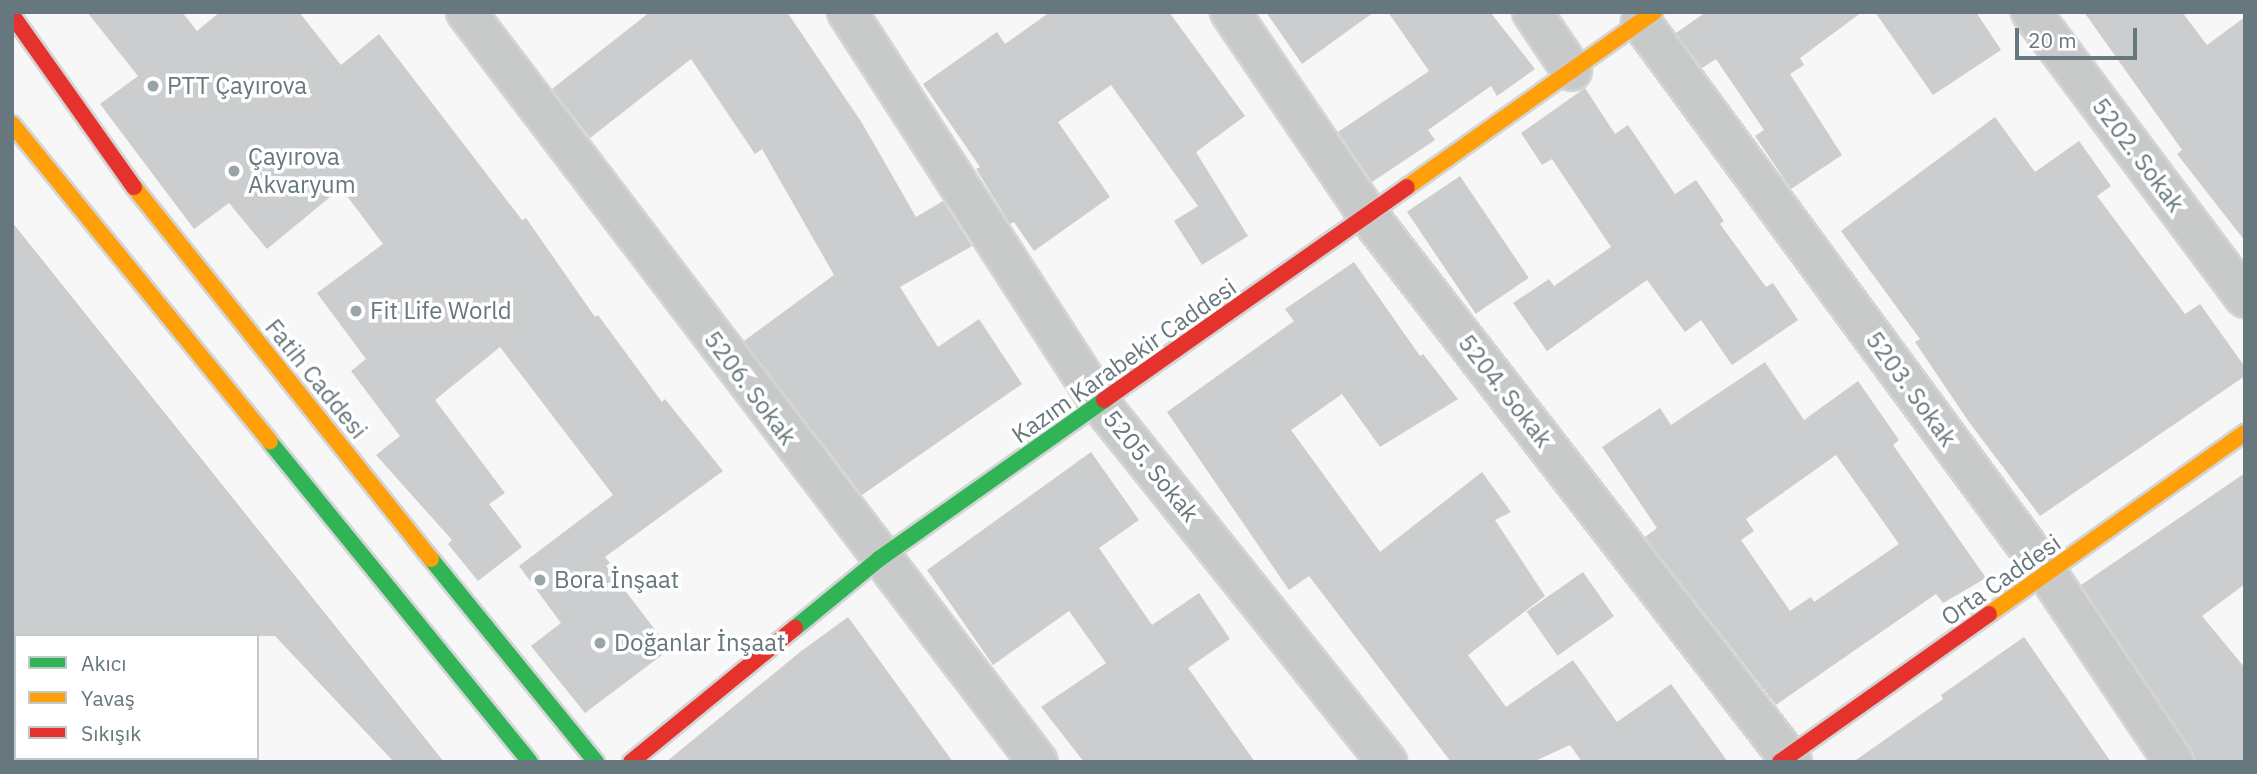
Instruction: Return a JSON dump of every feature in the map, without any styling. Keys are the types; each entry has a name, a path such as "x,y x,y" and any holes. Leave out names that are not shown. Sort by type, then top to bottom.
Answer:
{"street":[{"name":"5206. Sokak","path":"466,12 879,559 1038,762"},
{"name":"5205. Sokak","path":"847,12 1102,406 1387,762"},
{"name":"5204. Sokak","path":"1230,12 1368,215 1787,760"},
{"path":"1532,12 1572,71"},
{"name":"5202. Sokak","path":"2031,12 2245,298"},
{"name":"Fatih Caddesi","path":"12,15 101,143 204,278 596,762"},
{"name":"Kazım Karabekir Caddesi","path":"631,762 879,559 1102,406 1648,17"},
{"name":"5203. Sokak","path":"1648,17 2049,576 2174,762"},
{"path":"12,124 530,762"},
{"name":"Orta Caddesi","path":"1787,760 2049,576 2245,433"}],"building":[{"path":"87,12 182,12 197,31 220,12 299,12 341,65 379,34 522,220 526,218 595,317 598,315 662,402 665,399 723,471 605,557 610,563 606,566 670,649 585,713 531,646 561,623 519,566 613,495 500,347 435,400 505,493 489,504 522,547 478,581 448,544 452,540 376,455 400,436 351,371 366,359 317,293 383,244 341,188 267,249 229,203 194,229 100,104 138,76"},
{"path":"650,12 787,12 862,123 916,217 943,201 972,246 900,287 938,347 979,319 1022,384 862,495 744,341 834,275 762,149 755,154 691,59 590,138 552,89"},
{"path":"1050,12 1169,12 1245,116 1196,152 1248,236 1202,265 1174,221 1198,206 1111,85 1058,122 1110,197 1034,251 1014,222 1010,224 976,169 980,167 923,84 997,32 1005,44"},
{"path":"1266,12 1374,12 1302,64"},
{"path":"1388,12 1490,12 1535,69 1497,96 1491,86 1428,130 1435,140 1372,182 1338,132 1429,71"},
{"path":"1706,12 1862,12 1800,58 1804,65 1790,74 1842,155 1791,189 1755,136 1764,130 1716,59 1702,68 1676,33"},
{"path":"1875,12 1976,12 2001,50 1933,95"},
{"path":"2084,12 2182,12 2207,45 2245,17 2245,241 2177,154 2182,150"},
{"path":"1585,88 1615,134 1628,125 1675,194 1696,180 1724,221 1720,224 1766,287 1773,283 1798,320 1732,365 1701,320 1685,332 1647,280 1547,351 1513,303 1549,279 1554,286 1611,247 1552,159 1542,165 1521,133"},
{"path":"1995,117 2035,172 2079,141 2111,186 2097,196 2185,314 2200,304 2245,367 2245,376 2040,516 1969,422 1915,342 1920,339 1841,231"},
{"path":"1460,176 1529,278 1476,314 1407,212"},
{"path":"12,222 444,762 394,762 275,636 12,636"},
{"path":"1354,262 1420,356 1423,354 1458,399 1380,447 1342,394 1291,430 1380,552 1482,472 1511,512 1495,520 1545,596 1468,655 1506,707 1573,660 1617,722 1671,684 1728,762 1582,762 1570,745 1533,762 1451,762 1309,576 1289,590 1167,412 1294,321 1285,309"},
{"path":"1765,362 1804,420 1858,381 1899,440 1893,445 1986,578 1943,603 1936,594 1776,705 1645,537 1657,528 1602,447 1660,408 1671,425","holes":["1836,455 1899,544 1814,602 1811,597 1790,611 1741,540 1754,531 1746,519"]},
{"path":"1091,452 1139,520 1099,548 1152,625 1199,593 1230,639 1188,668 1255,762 1084,762 1041,707 1106,663 1069,611 993,665 927,570"},
{"path":"2245,473 2245,584 2202,616 2245,668 2245,762 2196,762 2192,750 2081,585"},
{"path":"1583,572 1614,616 1557,656 1526,612"},
{"path":"848,617 953,762 666,762 800,652"},
{"path":"2024,637 2111,762 1853,762 1943,699 1941,695"}],"traffic: fast":[{"path":"795,628 879,559 1104,400"},
{"path":"270,442 530,762"},
{"path":"431,559 596,762"}],"traffic: slow":[{"path":"1407,187 1654,12"},
{"path":"12,124 270,442"},
{"path":"134,187 431,559"},
{"path":"1989,614 2245,433"}],"traffic: jam":[{"path":"12,15 134,187"},
{"path":"1104,400 1407,187"},
{"path":"1780,762 1989,614"},
{"path":"631,762 795,628"}],"place":[{"name":"PTT Çayırova","path":"153,86"},
{"name":"Çayırova Akvaryum","path":"234,171"},
{"name":"Fit Life World","path":"356,311"},
{"name":"Bora İnşaat","path":"540,580"},
{"name":"Doğanlar İnşaat","path":"600,643"}]}
